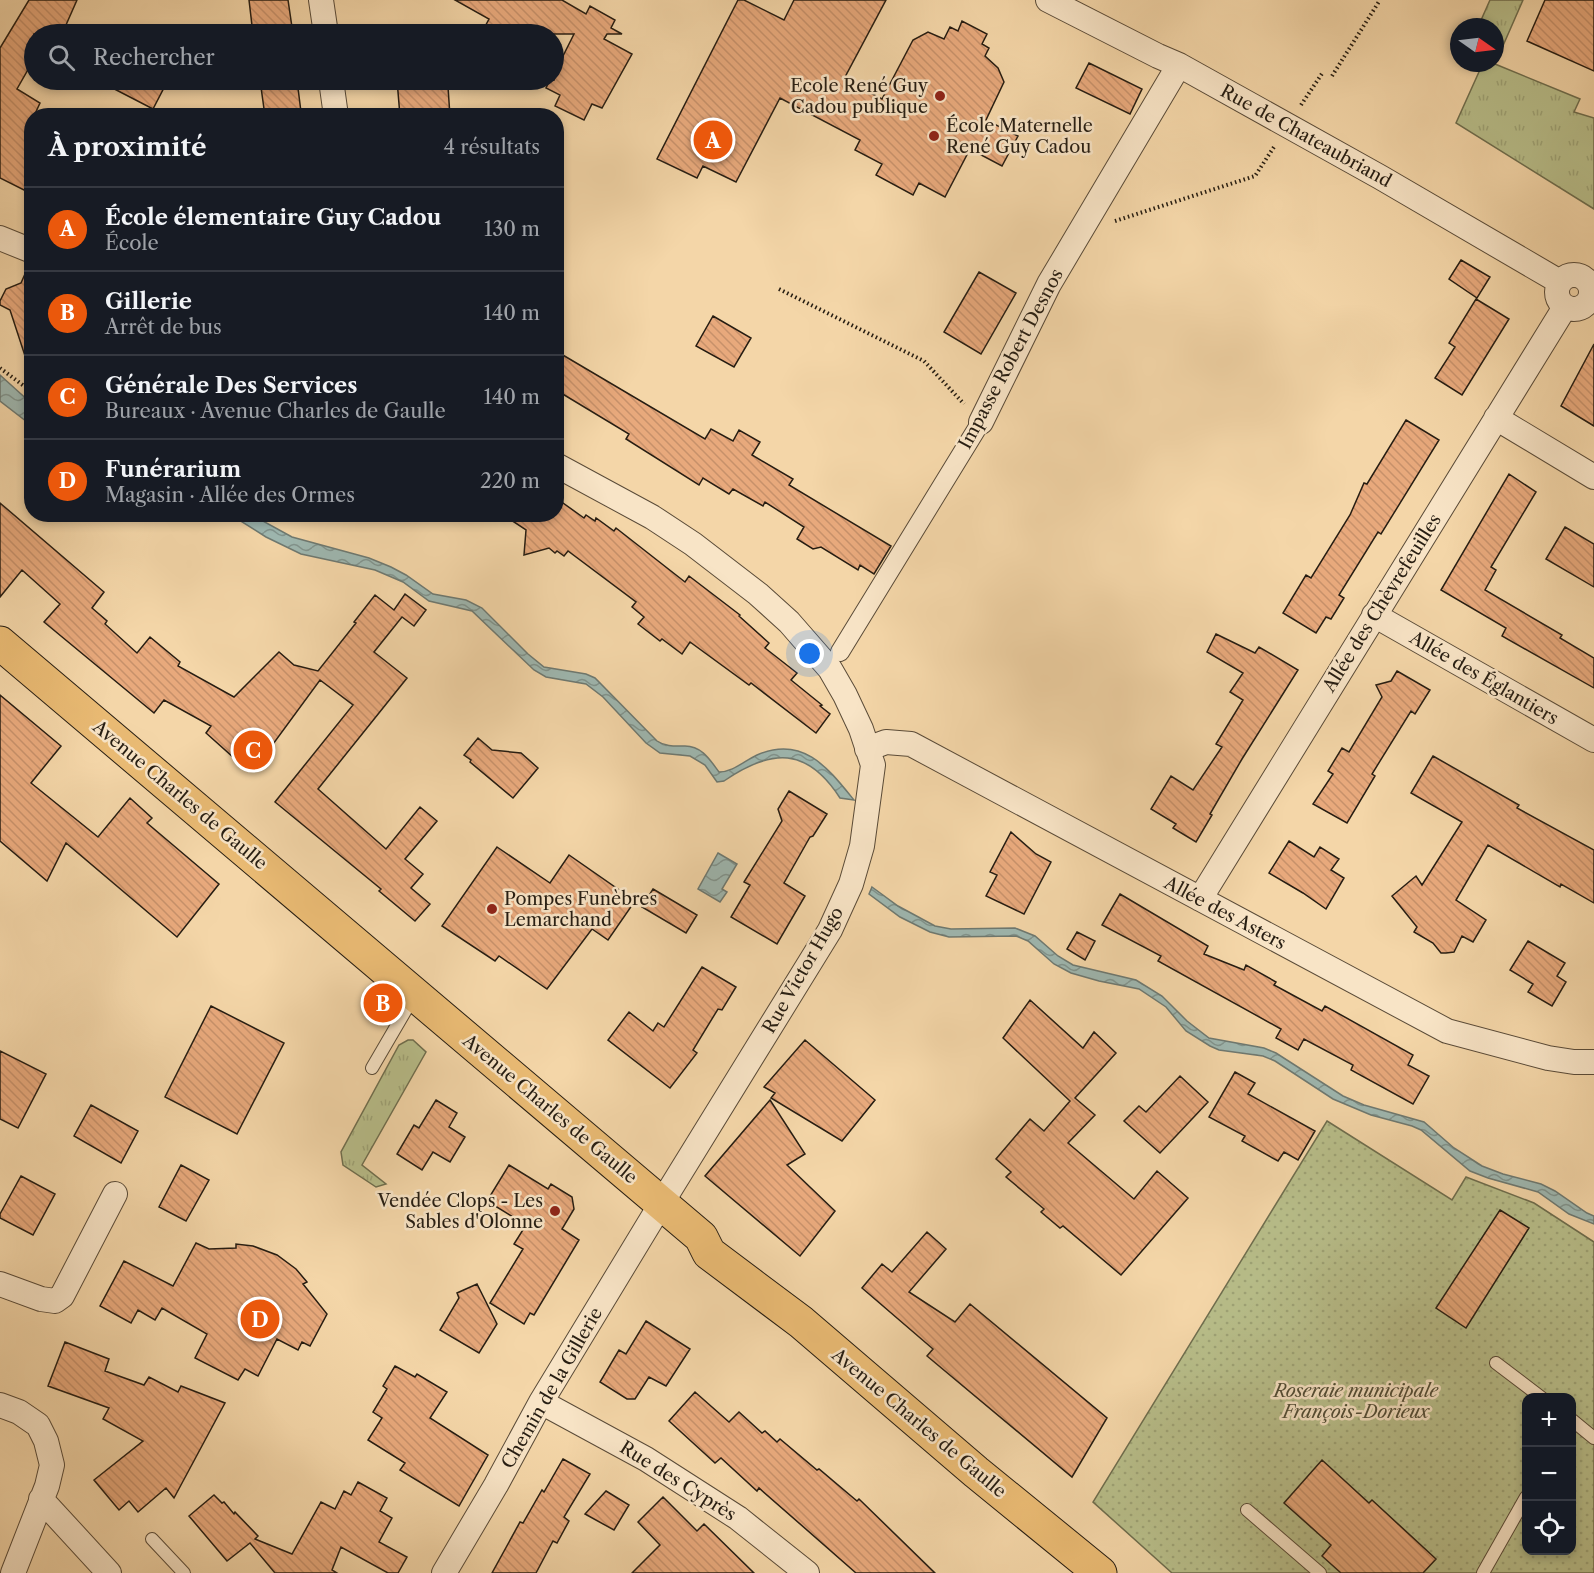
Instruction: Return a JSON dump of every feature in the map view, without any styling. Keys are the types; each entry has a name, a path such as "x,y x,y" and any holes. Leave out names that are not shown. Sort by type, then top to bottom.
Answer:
{"main road":[{"name":"Avenue Charles de Gaulle","path":"0,643 701,1237 709,1253 801,1322 1100,1573"}],"street":[{"path":"321,0 325,24"},
{"name":"Rue de Chateaubriand","path":"1048,0 1179,65 1560,282"},
{"name":"Impasse Robert Desnos","path":"840,652 981,422 1050,284 1179,65"},
{"path":"332,90 335,108"},
{"path":"0,238 24,248"},
{"path":"1574,275 1590,291 1581,308 1570,309 1565,307 1557,293 1560,282 1574,275"},
{"name":"Allée des Chèvrefeuilles","path":"1200,899 1565,307"},
{"path":"1496,418 1594,477"},
{"name":"Rue Victor Hugo","path":"564,469 652,517 693,544 789,622 830,669 861,729 873,765 862,846 851,884 830,930 661,1204"},
{"name":"Allée des Églantiers","path":"1374,615 1594,740"},
{"name":"Allée des Asters","path":"867,749 886,742 911,744 1447,1031 1548,1058 1594,1062"},
{"path":"0,1284 41,1299 55,1301 62,1296 115,1194"},
{"name":"Chemin de la Gillerie","path":"444,1573 496,1485 541,1402 661,1204"},
{"name":"Rue des Cyprès","path":"541,1402 646,1460 738,1518 807,1573"},
{"path":"0,1405 19,1412 38,1425 46,1441 52,1465 13,1573"},
{"path":"41,1499 110,1573"}],"lane":[{"path":"372,1068 407,1008 418,997"},
{"path":"1496,1363 1535,1393"},
{"path":"1576,1425 1594,1438"},
{"path":"1483,1573 1525,1501"},
{"path":"1247,1510 1320,1573"},
{"path":"152,1539 184,1573"}],"path":[{"path":"1332,76 1380,0"},
{"path":"1080,232 1255,176 1323,72"},
{"path":"779,289 924,361 981,422"},
{"path":"0,368 24,386"}],"green space":[{"path":"1490,0 1523,0 1504,43 1504,18 1482,18"},
{"path":"1504,68 1580,99 1574,112 1594,118 1594,209 1456,123 1479,72 1504,72"},
{"path":"413,1040 426,1052 362,1165 386,1184 376,1187 343,1165 341,1152 399,1045"},
{"name":"Roseraie municipale François-Dorieux","path":"1327,1121 1452,1200 1466,1177 1534,1203 1594,1242 1594,1573 1172,1573 1093,1502"}],"water":[{"path":"0,375 24,397 24,420 0,401"},
{"path":"242,522 265,522 292,537 369,558 406,575 433,594 466,600 482,608 544,667 586,674 595,678 657,741 667,745 696,748 705,754 719,772 734,768 757,755 773,750 788,749 801,752 824,766 854,800 840,798 828,781 815,769 788,758 773,758 758,763 724,781 717,782 705,765 690,756 660,753 646,743 603,697 586,684 546,677 534,670 472,611 429,601 403,582 375,570 301,554"},
{"path":"718,853 737,864 722,889 727,892 720,902 698,889"},
{"path":"872,887 898,906 935,926 951,929 1015,928 1035,936 1058,956 1073,965 1136,980 1162,996 1187,1021 1209,1038 1264,1048 1276,1053 1343,1096 1364,1105 1424,1122 1454,1148 1482,1166 1541,1184 1555,1191 1594,1216 1594,1224 1569,1214 1538,1192 1470,1171 1421,1130 1371,1115 1333,1099 1275,1061 1263,1056 1219,1050 1210,1046 1186,1031 1166,1007 1139,989 1071,973 1054,964 1028,941 1016,936 949,937 930,932 900,917 869,894"}],"building":[{"path":"29,0 77,0 66,24 24,24 24,77 17,89 40,103 38,108 24,108 24,190 0,178 0,48"},
{"path":"249,0 288,0 292,24 252,24"},
{"path":"455,0 562,0 586,14 590,6 615,20 611,28 622,34 607,34 604,39 632,54 602,108 592,104 584,120 564,110 564,108 555,106 560,95 550,90 564,90 564,54 574,34 564,34 564,24 486,24 489,19"},
{"name":"Ecole René Guy Cadou publique","path":"738,0 744,0 784,20 794,0 886,0 844,79 882,99 913,40 928,32 944,39 950,27 958,31 962,21 987,34 982,44 989,48 985,56 998,68 1004,82 986,120 1018,136 1002,166 970,149 945,197 919,183 913,195 876,175 882,164 855,150 860,140 780,98 736,182 703,166 697,178 657,159"},
{"path":"1545,0 1594,0 1594,71 1527,41"},
{"path":"1089,63 1142,89 1130,114 1076,88"},
{"path":"116,90 163,90 154,108"},
{"path":"261,90 298,90 300,108 264,108"},
{"path":"398,90 448,90 449,108 399,108"},
{"path":"1461,260 1490,277 1477,298 1449,279"},
{"path":"979,272 1016,293 981,354 944,332"},
{"path":"24,276 24,353 10,310 0,305 6,289 21,283"},
{"path":"1476,299 1509,319 1462,395 1435,378 1455,347 1449,343"},
{"path":"713,316 751,338 734,367 696,346"},
{"path":"1594,344 1594,426 1561,406"},
{"path":"564,356 705,439 711,429 733,441 739,430 760,442 752,455 793,479 789,485 891,546 874,574 860,565 858,570 821,547 813,549 797,539 804,527 765,502 763,506 733,489 729,494 703,478 699,485 626,439 629,434 564,395"},
{"path":"1406,420 1439,440 1381,534 1378,532 1339,595 1344,598 1331,619 1326,617 1316,633 1283,613 1306,575 1311,578 1350,515 1364,483 1367,484"},
{"path":"1509,474 1536,492 1491,567 1496,570 1485,590 1562,635 1560,638 1594,658 1594,688 1502,636 1506,628 1441,590"},
{"path":"0,503 104,592 92,608 107,621 105,624 137,653 150,637 180,662 178,666 234,697 279,652 294,665 318,671 375,595 394,610 405,594 426,610 414,626 402,617 374,652 407,678 318,789 386,849 420,807 437,821 405,859 423,874 411,888 430,904 415,921 379,891 381,889 275,802 353,705 320,680 254,770 235,754 233,757 206,733 211,726 164,700 154,713 44,622 60,604 22,570 0,597"},
{"path":"564,504 584,518 586,515 595,521 596,518 614,531 616,528 685,582 689,576 740,615 769,643 765,648 797,673 791,680 830,714 816,733 751,683 749,685 690,642 682,654 662,639 660,641 638,624 644,617 632,607 636,602 568,551 564,556 549,548 524,555 526,530 514,522 564,522"},
{"path":"1565,527 1594,544 1594,587 1546,559"},
{"path":"1216,634 1255,653 1259,647 1298,670 1242,759 1196,842 1173,828 1176,824 1151,809 1171,776 1193,790 1222,747 1216,744 1243,700 1230,692 1243,673 1207,652"},
{"path":"1397,671 1430,690 1415,714 1411,711 1372,774 1375,776 1347,823 1313,804 1333,774 1328,771 1342,748 1349,752 1382,697 1376,685 1391,681"},
{"path":"0,695 61,746 31,783 98,837 130,798 152,818 147,823 219,884 177,937 66,843 47,881 0,841"},
{"path":"478,738 492,750 521,753 538,768 513,798 464,755"},
{"path":"1433,756 1519,805 1517,808 1594,850 1594,903 1561,884 1560,887 1488,845 1456,900 1486,920 1473,942 1462,936 1454,952 1441,953 1433,943 1414,932 1417,927 1392,896 1416,876 1422,885 1462,822 1411,793"},
{"path":"789,791 827,814 813,836 810,837 784,883 805,896 777,944 731,917 750,885 744,882 782,821 778,809"},
{"path":"1011,832 1036,854 1051,862 1024,914 986,896 997,875 990,872"},
{"path":"1289,841 1314,857 1320,847 1339,859 1331,870 1344,878 1326,909 1269,873"},
{"path":"497,847 550,883 569,855 635,901 608,940 592,929 547,989 499,956 495,961 442,926"},
{"path":"653,889 697,915 686,933 642,907"},
{"path":"1120,894 1208,946 1204,954 1244,970 1246,965 1276,982 1274,985 1322,1011 1325,1006 1413,1055 1408,1065 1429,1076 1413,1104 1351,1070 1353,1065 1304,1039 1298,1050 1276,1038 1281,1029 1158,961 1161,956 1102,925"},
{"path":"1077,932 1095,941 1085,960 1067,949"},
{"path":"1528,941 1565,963 1557,976 1566,982 1552,1006 1528,992 1533,984 1510,970"},
{"path":"702,967 736,987 722,1010 718,1009 693,1050 697,1053 670,1088 608,1040 629,1012 653,1031 658,1023 664,1027"},
{"path":"1030,1000 1083,1048 1094,1032 1116,1053 1075,1098 1095,1115 1068,1143 1134,1199 1157,1171 1188,1198 1121,1275 1063,1226 1060,1228 1041,1212 1044,1209 1006,1177 1011,1172 996,1159 1030,1119 1044,1131 1070,1101 1003,1038"},
{"path":"211,1006 284,1043 237,1134 165,1097"},
{"path":"805,1040 875,1100 842,1141 771,1098 775,1093 764,1087"},
{"path":"0,1051 46,1074 18,1128 0,1119"},
{"path":"1235,1072 1255,1083 1248,1094 1315,1131 1298,1160 1284,1152 1278,1161 1242,1141 1245,1136 1209,1117"},
{"path":"1180,1076 1208,1102 1160,1153 1124,1121 1139,1106 1146,1112"},
{"path":"436,1100 457,1113 449,1127 465,1137 450,1162 433,1152 422,1170 397,1154 414,1125 419,1128"},
{"path":"770,1100 805,1154 787,1165 835,1211 800,1256 705,1176"},
{"path":"91,1105 138,1131 121,1163 74,1136"},
{"path":"181,1165 209,1180 186,1221 159,1207"},
{"path":"509,1165 548,1189 551,1184 572,1197 574,1209 562,1229 579,1240 534,1315 530,1313 524,1324 490,1303 523,1249 514,1244 526,1225 487,1201"},
{"path":"21,1176 55,1194 33,1235 0,1218"},
{"path":"1500,1210 1529,1228 1466,1328 1436,1308"},
{"path":"927,1232 946,1249 909,1292 955,1322 970,1304 1107,1418 1072,1477 927,1356 933,1349 862,1288 882,1264 892,1272"},
{"path":"196,1243 209,1249 236,1248 236,1244 253,1246 277,1255 296,1269 307,1282 303,1284 327,1314 310,1346 302,1342 298,1350 277,1339 258,1376 245,1369 238,1380 195,1358 207,1334 162,1308 155,1320 138,1310 131,1323 100,1306 124,1261 173,1286"},
{"path":"477,1284 497,1324 479,1353 440,1330 459,1298 457,1293"},
{"path":"646,1321 690,1349 666,1386 649,1377 635,1399 627,1399 600,1382 619,1350 626,1354"},
{"path":"65,1342 109,1359 105,1371 144,1385 149,1377 178,1392 181,1386 225,1403 174,1498 166,1488 138,1512 129,1501 119,1510 94,1480 143,1441 103,1419 109,1408 48,1386"},
{"path":"395,1366 415,1377 417,1374 447,1392 430,1418 488,1455 459,1506 400,1470 405,1463 368,1440 382,1418 373,1412 387,1389 383,1386"},
{"path":"695,1392 729,1422 739,1412 762,1433 765,1431 777,1442 780,1439 857,1501 859,1499 935,1573 856,1573 759,1488 757,1491 721,1458 715,1463 669,1421"},
{"path":"563,1459 590,1474 564,1517 569,1521 557,1543 553,1541 536,1573 492,1573 520,1522 523,1523"},
{"path":"1322,1460 1369,1503 1372,1500 1436,1559 1423,1573 1341,1573 1322,1556 1331,1545 1284,1503"},
{"path":"358,1482 387,1498 380,1511 392,1518 379,1542 407,1557 398,1573 388,1573 341,1547 332,1570 337,1573 275,1573 250,1543 227,1561 189,1516 214,1495 222,1503 224,1502 234,1514 235,1512 258,1536 255,1539 292,1554 321,1502 335,1509 344,1491 351,1495"},
{"path":"606,1491 629,1505 614,1530 585,1514"},
{"path":"663,1497 697,1531 704,1524 754,1573 632,1573 660,1545 638,1522"}],"place":[{"name":"Ecole René Guy Cadou publique","path":"940,96"},
{"name":"École Maternelle René Guy Cadou","path":"934,136"},
{"name":"École élementaire Guy Cadou","path":"713,140"},
{"name":"Générale Des Services","path":"253,750"},
{"name":"Pompes Funèbres Lemarchand","path":"492,909"},
{"name":"Gillerie","path":"383,1003"},
{"name":"Vendée Clops - Les Sables d'Olonne","path":"555,1211"},
{"name":"Funérarium","path":"260,1319"}]}
